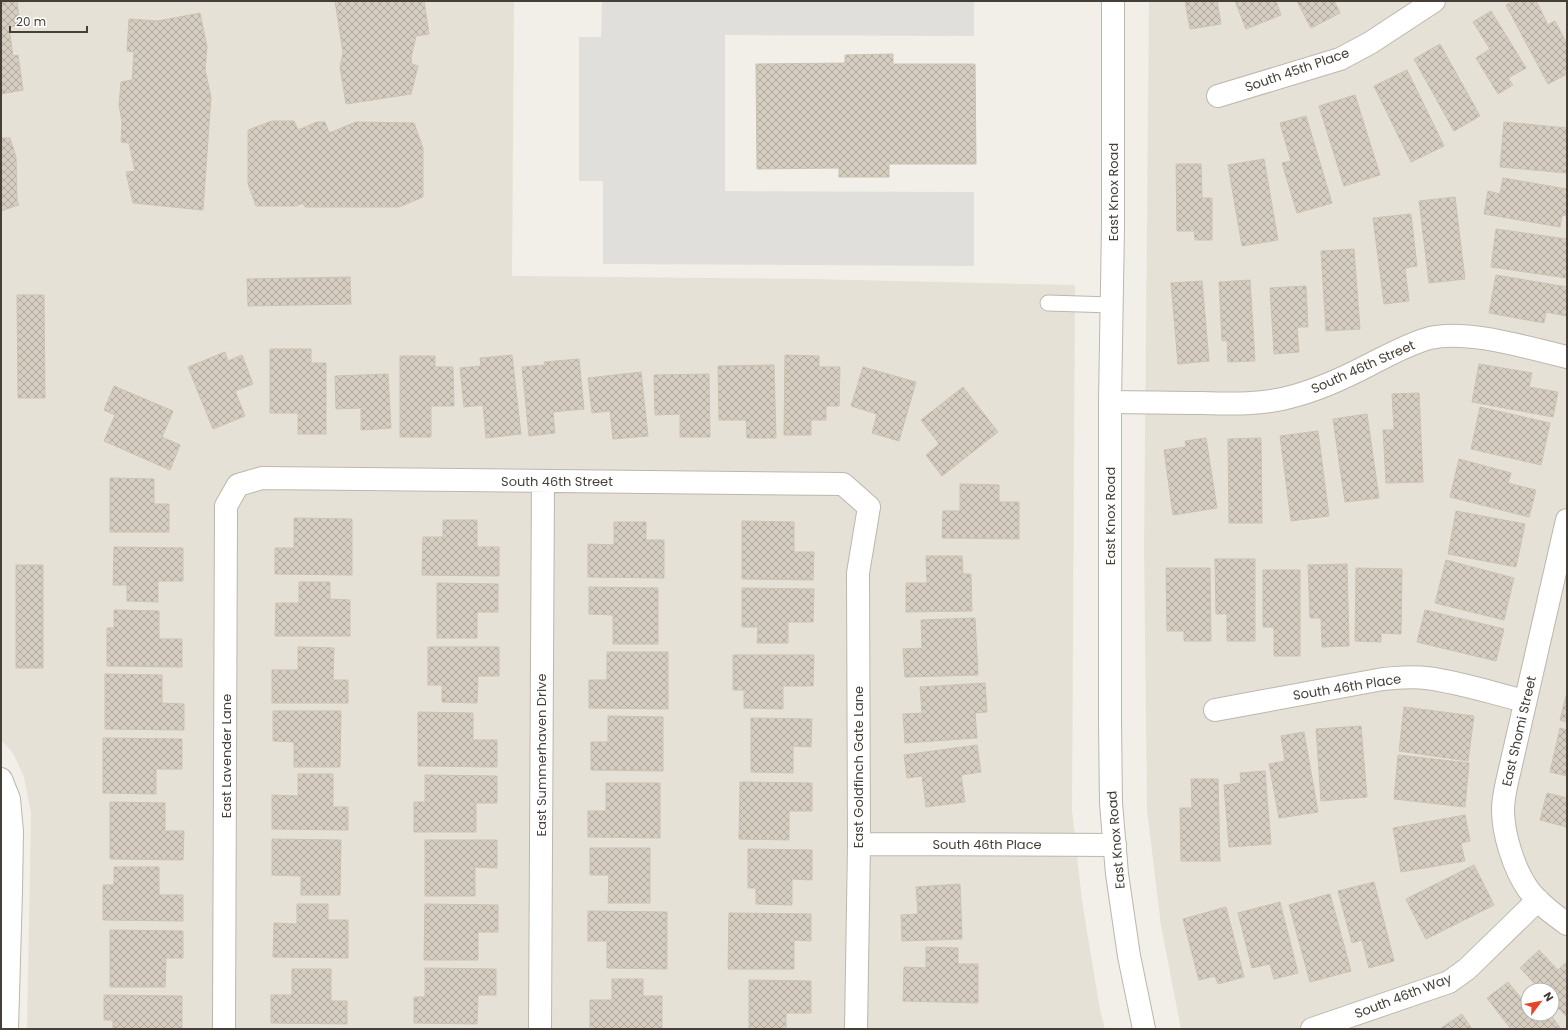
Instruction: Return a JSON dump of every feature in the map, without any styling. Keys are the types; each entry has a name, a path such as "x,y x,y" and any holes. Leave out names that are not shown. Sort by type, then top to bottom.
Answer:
{"street":[{"name":"East Knox Road","path":"1113,1 1114,227 1110,402 1111,803 1117,874 1129,956 1144,1029"},
{"name":"South 45th Place","path":"1218,96 1340,59 1370,43 1434,1"},
{"name":"South 46th Street","path":"1110,402 1238,404 1269,401 1294,396 1315,389 1350,375 1406,346 1431,338 1459,336 1482,338 1567,357"},
{"name":"South 46th Street","path":"238,485 262,478 843,484 869,507"},
{"name":"East Summerhaven Drive","path":"540,1029 543,481"},
{"name":"East Lavender Lane","path":"224,1029 226,506 238,485"},
{"name":"East Goldfinch Gate Lane","path":"856,1029 859,844 858,573 869,507"},
{"name":"East Shomi Street","path":"1567,520 1507,782 1503,810 1508,843 1517,868 1528,889 1538,900 1567,924"},
{"name":"South 46th Place","path":"1215,710 1383,679 1406,677 1425,678 1453,683 1525,702"},
{"path":"1,779 9,799 12,832 7,1029"},
{"name":"South 46th Place","path":"859,844 1115,845"},
{"name":"South 46th Way","path":"1312,1029 1449,982 1467,969 1538,900"}],"lane":[{"path":"1048,303 1112,305"}],"shaded area":[{"path":"1,1 514,1 512,276 811,279 1075,285 1072,811 1082,901 1100,1010 1105,1029 27,1029 31,813 24,777 13,753 1,740"},
{"path":"602,1 974,1 974,36 725,35 725,191 974,192 974,266 603,264 603,181 579,181 579,37 601,37"},
{"path":"1149,1 1567,1 1567,1029 1181,1029 1161,926 1147,810 1144,549"}],"building":[{"path":"1,1 17,1 20,26 9,27 13,56 18,55 23,90 1,94"},
{"path":"335,1 424,1 429,34 416,36 411,58 412,64 418,66 411,94 346,104 340,67 343,53"},
{"path":"1185,1 1217,1 1221,24 1190,29"},
{"path":"1235,1 1276,1 1281,15 1246,29"},
{"path":"1297,1 1334,1 1340,13 1311,28"},
{"path":"1514,1 1536,1 1548,25 1555,21 1567,44 1567,74 1548,84 1506,5"},
{"path":"1491,11 1526,68 1508,78 1513,85 1498,94 1476,58 1490,49 1473,22"},
{"path":"200,13 207,47 205,70 211,97 203,210 133,203 126,172 135,171 129,143 121,142 122,122 119,105 121,82 132,80 134,52 127,51 129,19 158,21"},
{"path":"1440,44 1480,116 1454,131 1414,59"},
{"path":"893,54 893,64 975,64 976,164 889,164 889,177 839,177 839,168 757,169 756,64 845,63 845,55"},
{"path":"1407,70 1444,146 1411,162 1374,86"},
{"path":"1355,95 1380,175 1344,186 1319,106"},
{"path":"1306,116 1332,203 1297,213 1282,163 1291,161 1280,123"},
{"path":"272,121 294,121 298,130 317,122 325,122 329,133 356,122 414,123 423,148 423,197 399,207 305,207 303,203 296,206 256,206 248,184 248,130"},
{"path":"1504,122 1567,128 1567,173 1500,167"},
{"path":"1,138 10,138 16,157 17,201 19,205 1,211"},
{"path":"1264,159 1278,240 1242,246 1228,165"},
{"path":"1176,164 1201,164 1202,198 1212,198 1212,240 1195,240 1194,231 1177,231"},
{"path":"1503,178 1567,189 1567,216 1562,215 1560,227 1484,214 1488,191 1500,194"},
{"path":"1455,197 1465,279 1429,283 1419,201"},
{"path":"1411,214 1417,266 1405,268 1409,301 1384,304 1373,218"},
{"path":"1496,229 1567,239 1567,278 1491,267"},
{"path":"1354,249 1360,329 1326,331 1321,251"},
{"path":"1496,275 1567,287 1567,316 1546,312 1544,323 1489,313"},
{"path":"350,277 351,304 248,306 247,279"},
{"path":"1250,280 1255,361 1228,362 1227,340 1222,341 1219,282"},
{"path":"1202,281 1209,361 1178,364 1171,283"},
{"path":"1306,286 1308,327 1297,327 1299,352 1274,354 1270,288"},
{"path":"17,295 44,295 45,398 18,398"},
{"path":"270,349 311,349 311,363 326,363 326,434 298,434 298,413 270,413"},
{"path":"225,352 228,361 242,355 253,384 235,391 245,416 213,429 188,367"},
{"path":"512,355 521,434 486,438 483,405 464,407 460,368 481,366 480,358"},
{"path":"785,355 819,356 819,367 840,367 839,406 826,406 826,420 811,420 811,435 784,435"},
{"path":"400,356 435,356 435,367 453,367 454,406 431,406 431,437 400,437"},
{"path":"579,359 584,409 553,412 555,433 529,436 522,367 545,365 544,362"},
{"path":"1479,364 1532,373 1529,387 1558,392 1553,417 1472,402"},
{"path":"774,365 776,438 747,438 746,420 719,420 718,366"},
{"path":"863,367 916,382 899,441 872,433 877,414 851,406"},
{"path":"641,372 648,436 613,439 610,411 592,413 588,378"},
{"path":"388,374 391,428 361,430 361,408 336,409 335,376"},
{"path":"709,374 710,437 680,437 680,414 655,415 654,375"},
{"path":"114,386 173,411 162,437 180,445 170,470 104,441 115,415 104,410"},
{"path":"963,387 998,432 942,476 926,455 939,444 921,420"},
{"path":"1419,393 1423,482 1386,483 1383,430 1394,430 1392,394"},
{"path":"1480,407 1550,423 1541,465 1471,449"},
{"path":"1367,414 1379,498 1345,502 1333,419"},
{"path":"1318,431 1329,516 1291,521 1280,436"},
{"path":"1206,438 1217,508 1173,515 1164,450 1186,447 1185,441"},
{"path":"1261,438 1262,523 1229,523 1228,439"},
{"path":"1459,459 1511,473 1508,483 1536,490 1529,517 1450,497"},
{"path":"110,478 154,479 154,504 169,504 169,532 110,532"},
{"path":"960,484 999,485 999,502 1019,502 1019,539 942,538 943,511 960,511"},
{"path":"1456,511 1525,524 1516,567 1448,554"},
{"path":"294,518 352,519 352,575 275,574 275,548 294,548"},
{"path":"443,520 477,520 477,547 499,547 499,576 422,575 423,537 443,537"},
{"path":"742,521 794,522 794,552 814,552 813,580 742,579"},
{"path":"614,522 646,522 646,540 664,540 664,578 588,577 588,544 614,545"},
{"path":"114,547 183,548 183,581 158,581 158,602 127,601 127,585 113,585"},
{"path":"926,556 962,556 963,574 971,574 972,611 906,612 906,583 927,583"},
{"path":"1215,559 1255,559 1255,641 1227,641 1227,614 1216,614"},
{"path":"1446,560 1514,578 1504,620 1435,603"},
{"path":"1347,564 1349,646 1322,647 1321,618 1310,618 1308,565"},
{"path":"16,565 43,565 43,668 16,668"},
{"path":"1166,568 1210,568 1211,641 1184,641 1184,631 1167,631"},
{"path":"1356,568 1402,569 1401,634 1381,633 1381,642 1355,641"},
{"path":"1263,570 1300,570 1300,656 1274,656 1274,627 1263,627"},
{"path":"299,582 330,582 330,599 350,600 350,636 275,636 276,603 299,603"},
{"path":"437,583 498,584 498,612 477,612 477,638 437,638"},
{"path":"589,587 658,588 658,644 613,644 613,615 589,614"},
{"path":"742,588 814,589 813,622 788,622 788,643 757,643 758,627 742,627"},
{"path":"114,610 159,611 159,639 182,639 182,667 107,666 107,628 114,628"},
{"path":"1425,610 1504,629 1496,661 1417,642"},
{"path":"975,618 978,675 905,677 903,649 922,648 921,620"},
{"path":"298,647 334,648 333,680 348,680 348,703 272,703 272,670 298,670"},
{"path":"428,647 499,647 499,676 478,676 477,703 442,702 442,685 428,685"},
{"path":"607,652 668,652 668,709 589,708 589,680 607,680"},
{"path":"733,655 814,655 813,686 783,686 783,709 744,708 744,690 733,690"},
{"path":"105,674 162,675 162,703 184,704 184,730 105,729"},
{"path":"985,683 987,712 975,713 977,738 905,743 903,714 922,713 920,687"},
{"path":"1567,692 1567,722 1560,720"},
{"path":"1404,707 1474,716 1468,761 1399,751"},
{"path":"273,711 341,711 340,767 294,767 294,742 273,741"},
{"path":"418,712 473,713 473,740 497,740 497,767 418,766"},
{"path":"608,716 663,717 663,771 591,770 591,742 608,742"},
{"path":"751,718 812,719 811,747 793,746 793,773 751,772"},
{"path":"1361,726 1367,797 1321,801 1316,729"},
{"path":"1560,728 1567,730 1567,776 1550,772"},
{"path":"1304,732 1318,812 1279,818 1269,764 1285,761 1281,736"},
{"path":"103,738 182,739 182,769 156,769 156,794 103,793"},
{"path":"977,745 981,772 961,775 965,802 926,807 922,776 907,778 904,755"},
{"path":"1398,755 1469,763 1465,807 1394,799"},
{"path":"1265,771 1271,844 1229,847 1224,785 1241,783 1240,773"},
{"path":"298,774 333,774 333,807 348,807 348,830 272,829 272,795 298,796"},
{"path":"425,775 497,776 497,803 476,803 476,832 414,832 414,802 425,802"},
{"path":"1191,779 1218,779 1220,861 1181,861 1180,808 1192,808"},
{"path":"740,782 812,783 812,811 789,811 789,840 739,839"},
{"path":"606,783 660,783 660,838 588,837 588,811 606,811"},
{"path":"1547,793 1567,798 1567,827 1540,820"},
{"path":"110,802 165,803 165,831 184,831 183,860 110,859"},
{"path":"1465,815 1470,841 1461,843 1465,861 1401,872 1393,828"},
{"path":"272,839 341,840 340,895 301,895 301,876 272,875"},
{"path":"425,840 497,840 497,868 475,867 475,896 425,896"},
{"path":"590,848 650,848 650,903 608,903 609,875 590,875"},
{"path":"748,849 812,850 812,880 792,879 792,905 756,904 756,888 748,888"},
{"path":"1474,865 1494,905 1426,939 1406,899"},
{"path":"114,867 159,867 159,895 183,895 183,921 103,920 103,885 114,885"},
{"path":"1374,882 1394,961 1369,968 1362,940 1352,943 1338,891"},
{"path":"960,884 962,939 902,941 901,915 918,914 916,887"},
{"path":"1330,894 1351,971 1310,982 1289,905"},
{"path":"1280,902 1298,973 1274,979 1270,964 1252,968 1238,913"},
{"path":"297,904 328,904 328,920 348,920 348,958 273,957 274,923 297,924"},
{"path":"425,904 498,905 498,932 478,932 478,960 424,960"},
{"path":"1226,907 1244,977 1218,984 1215,976 1199,980 1183,919"},
{"path":"588,911 667,912 667,969 607,968 607,941 588,941"},
{"path":"729,913 811,914 811,941 794,940 794,969 728,969"},
{"path":"110,930 183,931 183,958 166,958 165,987 110,987"},
{"path":"926,947 958,948 958,964 978,964 978,1003 903,1001 904,967 926,968"},
{"path":"1539,950 1558,970 1567,962 1567,1017 1560,1010 1560,982 1533,982 1520,968"},
{"path":"425,968 496,969 496,995 478,995 477,1024 414,1023 414,997 425,997"},
{"path":"292,969 331,969 331,1001 347,1001 347,1024 271,1023 271,995 292,995"},
{"path":"612,979 643,979 643,996 662,996 662,1029 590,1029 590,1000 612,1000"},
{"path":"749,980 811,981 811,1013 786,1013 786,1029 749,1029"},
{"path":"1508,982 1520,997 1520,1022 1556,1022 1561,1029 1511,1029 1487,998"},
{"path":"104,995 182,996 182,1029 113,1029 113,1020 104,1020"},
{"path":"1462,1014 1472,1029 1441,1028"}]}
